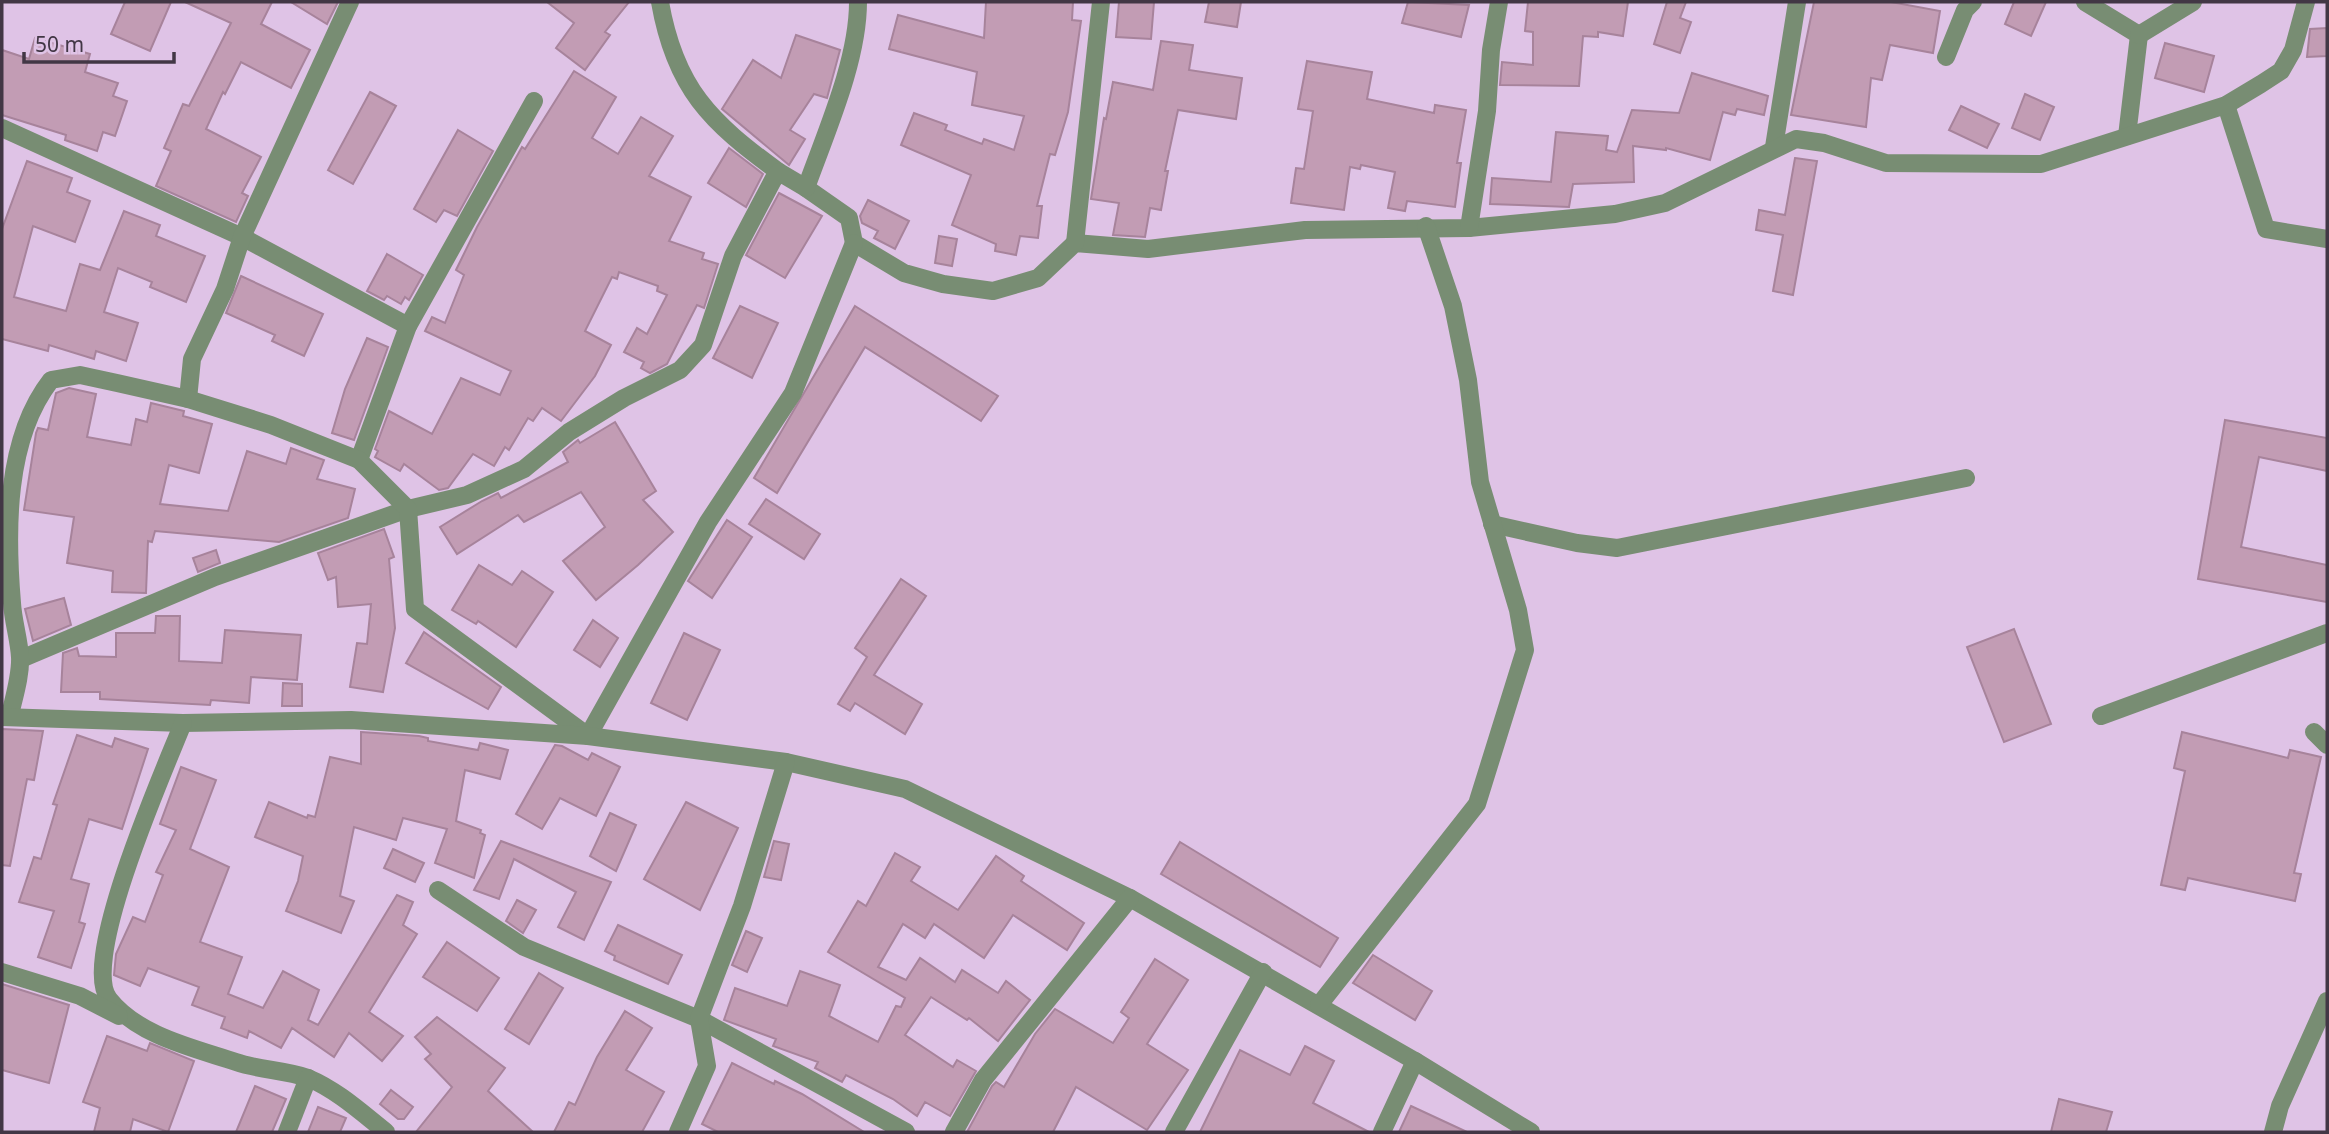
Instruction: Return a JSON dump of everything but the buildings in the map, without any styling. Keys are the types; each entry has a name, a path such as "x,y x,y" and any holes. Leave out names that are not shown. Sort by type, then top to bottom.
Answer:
{"street":[{"path":"188,399 192,359 225,289 242,237 350,2"},
{"path":"588,736 708,522 793,393 854,243 849,218 738,143 682,78 667,39 660,2"},
{"path":"806,188 848,61 858,19 858,2"},
{"path":"854,243 904,273 943,284 993,291 1038,278 1075,243 1101,2"},
{"path":"1469,228 1487,111 1491,50 1499,2"},
{"path":"1774,147 1797,2"},
{"path":"1946,57 1965,10 1973,2"},
{"path":"2085,2 2139,35"},
{"path":"2139,35 2193,2"},
{"path":"1075,243 1148,249 1304,230 1426,226 1469,228 1615,214 1665,203 1774,147 1796,139 1824,143 1886,163 2041,164 2225,105 2281,71 2293,50 2302,3"},
{"path":"2127,136 2139,35"},
{"path":"359,460 408,326 534,101"},
{"path":"2225,105 2266,229 2327,239"},
{"path":"2,128 242,237 408,326"},
{"path":"20,659 215,577 408,509 467,495 524,470 569,432 624,398 680,370 703,345 733,256 779,172"},
{"path":"1319,1005 1477,804 1525,650 1518,610 1480,482 1468,380 1453,306 1426,226"},
{"path":"588,736 415,609 408,509 359,460 271,425 188,399 80,375 51,380 33,403 19,448 10,507 12,604 20,659 6,716 183,723 351,720 588,736 786,761 905,789 1130,898 1263,972 1531,1132"},
{"path":"1492,524 1577,543 1617,548 1966,478"},
{"path":"2101,716 2327,632"},
{"path":"143,1028 108,998 101,960 136,838 183,723"},
{"path":"2314,732 2327,745"},
{"path":"678,1132 707,1066 699,1018 741,906 786,761"},
{"path":"438,891 524,947 699,1018 906,1132"},
{"path":"954,1132 982,1080 1130,898"},
{"path":"2,972 80,996 143,1028 238,1063 308,1078 347,1101 386,1132"},
{"path":"1174,1132 1263,972"},
{"path":"2273,1132 2280,1105 2327,1001"},
{"path":"1382,1132 1415,1061"},
{"path":"287,1132 308,1078"}]}
